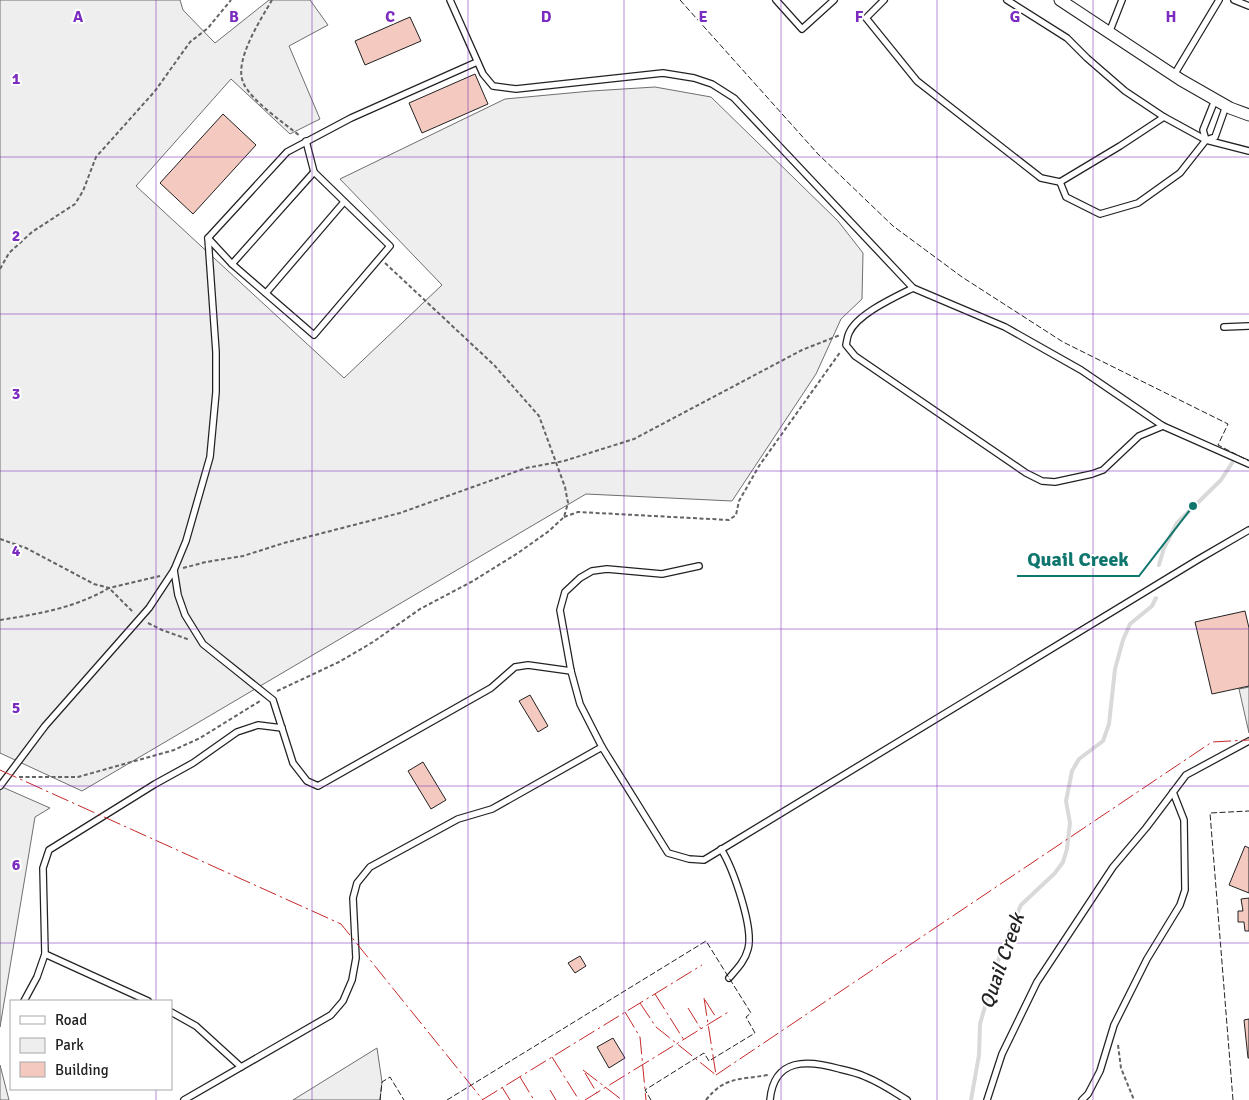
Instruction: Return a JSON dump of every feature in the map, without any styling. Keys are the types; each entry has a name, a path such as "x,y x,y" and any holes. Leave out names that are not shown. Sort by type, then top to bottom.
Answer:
{"street":[{"path":"1060,0 1215,100 1249,115"}],"lane":[{"path":"450,0 477,62 483,74 493,86 516,89 663,74 694,78 712,84 734,98 913,288 1005,327 1081,370 1163,426 1249,464"},
{"path":"776,0 802,29 834,0"},
{"path":"884,0 866,18 918,81 1041,178 1060,182 1164,117"},
{"path":"1007,0 1066,38 1126,91 1164,117 1206,140 1249,151"},
{"path":"1109,33 1122,0"},
{"path":"1174,75 1219,0"},
{"path":"1234,0 1249,6"},
{"path":"0,786 45,726 149,608 174,570 186,541 210,457 216,392 216,352 208,238 286,152 351,118 477,62"},
{"path":"1206,140 1203,130 1215,100"},
{"path":"1060,182 1066,197 1100,214 1138,203 1180,173 1206,140 1215,138 1226,106"},
{"path":"208,238 232,264 314,335 390,246 314,172 306,141"},
{"path":"232,264 314,172"},
{"path":"266,293 344,202"},
{"path":"913,288 886,301 863,316 849,331 846,345 855,356 1026,473 1042,481 1056,482 1092,474 1103,470 1139,436 1163,426"},
{"path":"1224,327 1249,326"},
{"path":"699,566 662,574 607,569 592,571 580,578 565,592 560,610 571,671 580,704 602,747 668,852 689,859 704,860 1249,530"},
{"path":"174,570 178,595 185,614 203,644 273,700 293,763 307,781 318,786 491,688 515,667 528,665 571,671"},
{"path":"25,1000 37,977 45,954 43,868 49,850 155,784 194,763 237,732 258,726 282,728"},
{"path":"986,1100 1002,1054 1037,982 1113,867 1146,828 1186,775 1249,741"},
{"path":"184,1100 331,1015 343,1001 352,980 356,958 353,898 357,883 370,867 458,819 492,809 602,747"},
{"path":"1082,1100 1088,1094 1100,1071 1114,1025 1147,959 1180,905 1185,890 1184,820 1173,792"},
{"path":"721,849 728,859 746,916 749,933 748,948 742,964 729,978"},
{"path":"45,954 146,1000"},
{"path":"172,1013 196,1026 241,1067"},
{"path":"770,1100 771,1091 779,1073 789,1066 805,1063 823,1064 864,1076 907,1100"}],"path":[{"path":"0,269 9,253 32,232 75,204 83,190 96,157 155,91 190,42 208,28 230,0"},
{"path":"272,0 256,27 242,60 243,82 260,104 306,141"},
{"path":"6,778 78,776 174,750 200,738 268,696 340,662 374,642 420,609 473,581 518,553 549,531 564,516 568,503 565,488 539,416 494,365 380,258"},
{"path":"0,620 36,615 68,607 92,599 109,588 154,578 174,570 206,562 243,556 284,543 400,513 526,468 556,463 634,439 802,350 849,331"},
{"path":"564,516 578,512 729,520 736,515 739,501 759,466 828,366 846,345"},
{"path":"0,539 26,548 94,584 109,588 140,618 162,630 203,644"},
{"path":"1114,1025 1121,1068 1134,1100"},
{"path":"706,1100 714,1090 727,1081 779,1073"}],"green space":[{"path":"0,0 180,0 183,10 215,43 269,0 310,0 328,25 289,46 320,119 290,134 231,79 136,186 344,378 442,285 340,179 505,99 655,87 711,97 838,221 863,253 862,299 841,319 816,374 732,501 586,494 82,791 0,753"},
{"path":"0,786 50,808 35,817 0,1027"},
{"path":"377,1048 382,1082 380,1100 293,1100"},
{"path":"0,1065 9,1100 0,1100"}],"shaded area":[{"path":"1249,687 1249,733 1239,689"}],"building":[{"path":"410,17 421,41 365,65 355,41"},
{"path":"475,74 488,104 422,133 409,103"},
{"path":"223,114 256,145 193,214 160,183"},
{"path":"1245,611 1249,628 1249,686 1212,694 1195,622"},
{"path":"530,695 548,726 538,732 519,701"},
{"path":"423,762 446,800 431,809 408,771"},
{"path":"1245,846 1249,848 1249,893 1229,885"},
{"path":"1249,898 1249,931 1245,931 1244,922 1238,922 1238,911 1243,911 1241,899"},
{"path":"580,956 586,966 575,973 568,963"},
{"path":"1249,1019 1249,1058 1248,1058 1244,1020"},
{"path":"613,1038 625,1058 609,1068 597,1047"}],"waterway":[{"name":"Quail Creek","path":"1159,565 1164,548 1177,523 1221,480 1232,463"},
{"name":"Quail Creek","path":"971,1100 979,1055 980,1024 1001,951 1021,905 1055,873 1063,862 1067,849 1070,823 1066,801 1072,771 1079,759 1103,741 1109,724 1115,669 1123,640 1130,624 1152,606 1156,598"}],"fence":[{"path":"680,0 818,154 893,226 962,277 1063,342 1228,424 1218,445 1249,461"},
{"path":"1233,1100 1210,813 1249,811"},
{"path":"447,1100 706,941 751,1013 746,1017 755,1033 709,1061 704,1053 645,1090 651,1100"},
{"path":"380,1100 382,1082 390,1077 404,1100"}],"power":[{"path":"716,1075 1212,742 1249,740"},
{"path":"0,770 341,924 483,1100"},
{"path":"482,1100 702,965"},
{"path":"655,994 684,1040"},
{"path":"704,998 716,1075"},
{"path":"705,1000 717,1019"},
{"path":"640,1003 656,1027 716,1075"},
{"path":"688,1008 701,1029"},
{"path":"585,1100 730,1011"},
{"path":"625,1012 640,1037 646,1100"},
{"path":"552,1057 579,1100"},
{"path":"583,1070 622,1100"},
{"path":"585,1073 597,1093"},
{"path":"520,1077 534,1100"},
{"path":"502,1087 510,1100"},
{"path":"550,1090 556,1100"}],"place":[{"name":"Quail Creek","path":"1193,506"}]}
